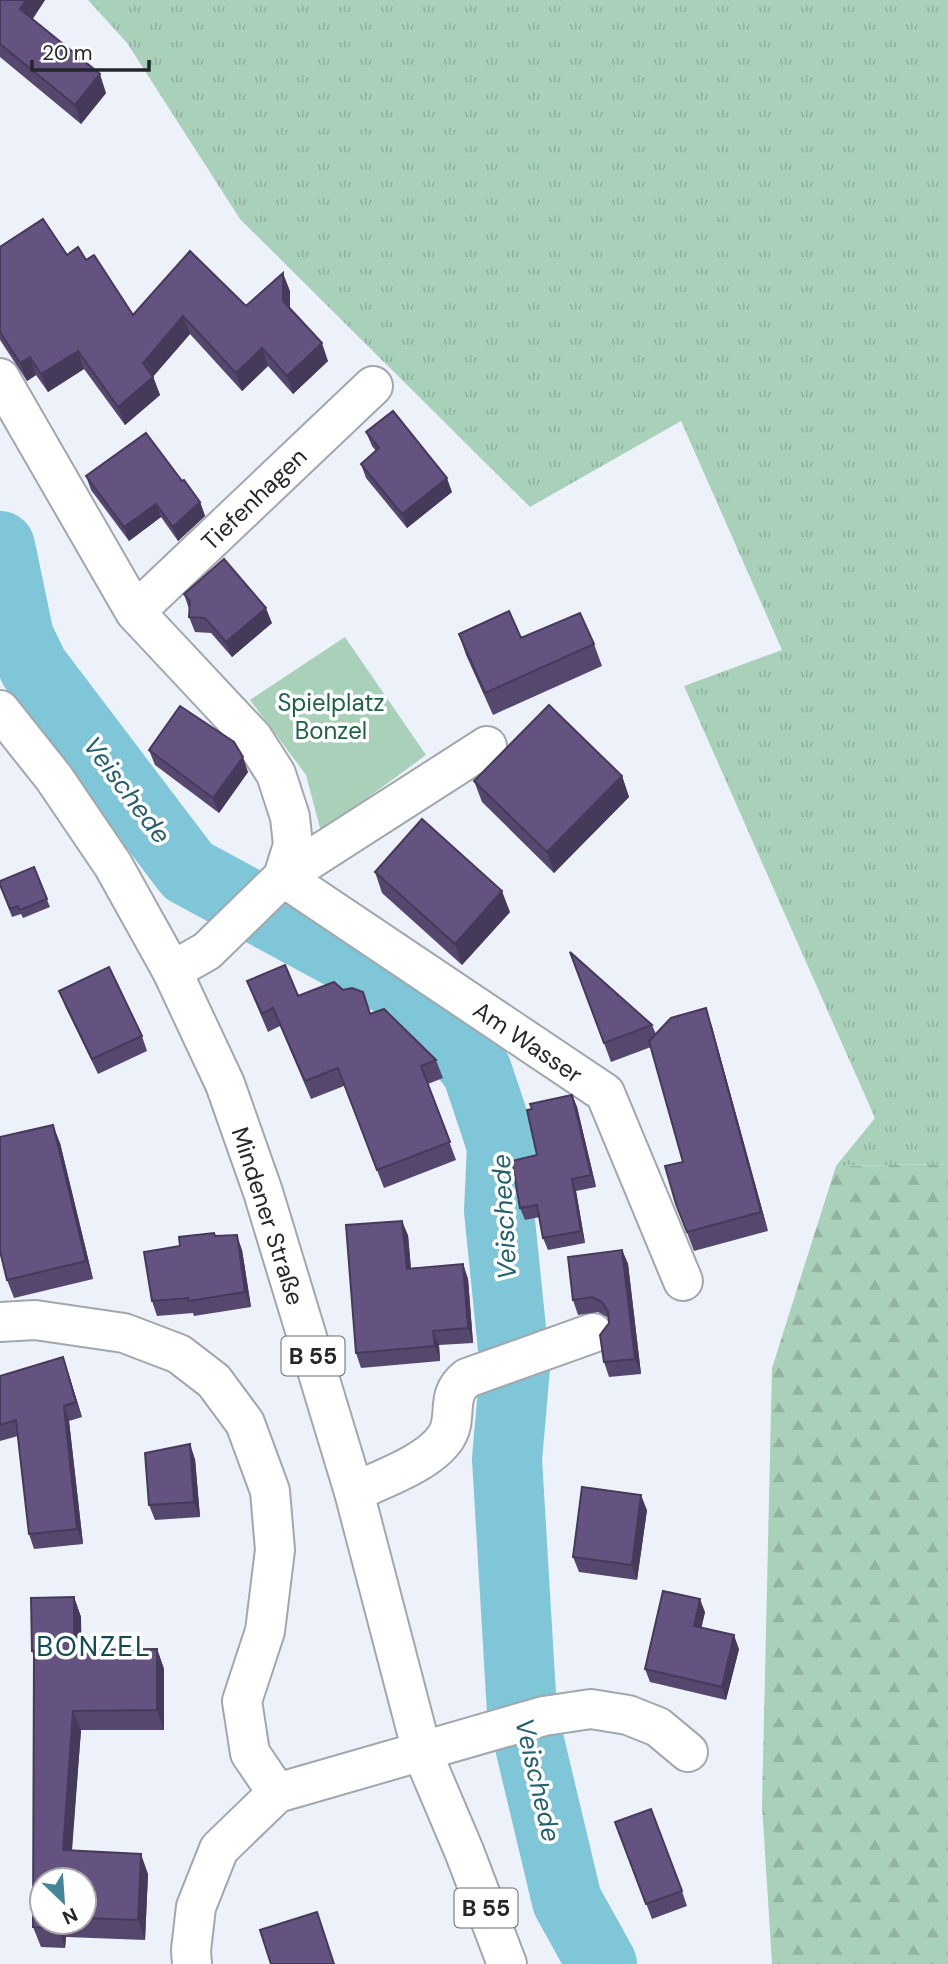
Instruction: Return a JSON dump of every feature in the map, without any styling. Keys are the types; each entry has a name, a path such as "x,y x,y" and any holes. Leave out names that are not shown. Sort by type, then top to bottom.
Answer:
{"street":[{"path":"0,377 135,612 253,738 276,774 290,817 293,845 276,884"},
{"name":"Tiefenhagen","path":"135,612 373,386"},
{"name":"Mindener Straße","path":"0,710 54,778 113,865 172,971 225,1084 263,1192 354,1492 422,1752 464,1851 507,1964"},
{"path":"172,971 207,951 276,884 487,746"},
{"name":"Am Wasser","path":"276,884 604,1093 683,1281"},
{"path":"0,1322 35,1320 124,1333 179,1354 214,1381 245,1423 270,1491 275,1550 265,1631 242,1700 250,1753 277,1793"},
{"path":"354,1492 411,1466 437,1448 447,1436 457,1386 467,1378 593,1333"},
{"path":"192,1964 196,1907 219,1849 277,1793 544,1716 591,1709 628,1715 658,1727 688,1752"}],"green space":[{"path":"88,0 948,0 948,1164 836,1166 875,1118 684,686 782,650 681,421 530,507 240,219 127,43"},
{"name":"Spielplatz Bonzel","path":"345,637 426,755 321,832 306,775 250,700"},
{"path":"948,1164 948,1964 772,1964 762,1805 772,1368 836,1166"}],"building":[{"path":"0,0 26,0 20,9 100,74 75,105 0,44"},
{"path":"43,219 67,255 78,247 86,260 94,255 133,315 190,251 246,306 283,273 283,301 322,343 287,376 262,348 236,373 183,316 143,363 153,377 118,407 78,351 41,374 30,357 20,363 0,332 0,247"},
{"path":"393,411 447,478 402,514 361,464 379,448 366,432"},
{"path":"146,433 200,502 173,527 156,504 124,527 86,476"},
{"path":"224,559 266,608 226,642 205,618 189,617 190,601 184,594"},
{"path":"509,611 521,638 580,613 594,644 485,693 459,634"},
{"path":"549,705 622,776 547,852 474,781"},
{"path":"180,706 234,742 243,757 213,798 149,750"},
{"path":"422,819 502,891 455,944 375,872"},
{"path":"34,867 47,899 20,910 18,906 10,909 0,881"},
{"path":"570,952 652,1025 604,1043"},
{"path":"285,965 298,996 334,982 343,990 352,988 363,992 370,1014 384,1009 436,1060 421,1066 450,1142 377,1170 338,1068 305,1081 273,1008 262,1014 247,981"},
{"path":"109,967 142,1036 92,1059 59,991"},
{"path":"706,1008 761,1212 687,1232 665,1166 683,1162 649,1041 671,1018"},
{"path":"572,1095 591,1175 572,1179 581,1231 543,1238 537,1205 520,1208 512,1161 537,1155 527,1110 532,1109 530,1104"},
{"path":"53,1125 86,1261 7,1280 0,1251 0,1137"},
{"path":"402,1221 407,1269 463,1264 468,1328 433,1331 435,1346 356,1353 346,1225"},
{"path":"214,1233 215,1236 237,1235 245,1292 189,1301 188,1298 152,1301 144,1252 180,1246 179,1237"},
{"path":"622,1250 635,1359 604,1362 600,1335 609,1323 608,1311 602,1302 592,1297 573,1300 568,1257"},
{"path":"63,1357 76,1402 64,1406 77,1529 29,1534 16,1420 0,1425 0,1376"},
{"path":"190,1444 194,1502 149,1505 145,1453"},
{"path":"582,1487 641,1495 632,1565 573,1557"},
{"path":"663,1591 700,1599 694,1626 734,1635 722,1687 645,1669"},
{"path":"74,1597 74,1650 157,1649 157,1710 73,1711 63,1850 141,1854 138,1920 98,1919 98,1866 33,1866 34,1651 31,1598"},
{"path":"651,1809 682,1891 646,1904 615,1822"},
{"path":"317,1912 334,1964 271,1964 260,1930"}],"waterway":[{"name":"Veischede","path":"0,546 19,637 34,668 188,871 423,998 477,1071 502,1146 499,1211 515,1368 507,1459 522,1712 567,1901 602,1964"}],"district":[{"name":"BONZEL","path":"94,1646"}]}
